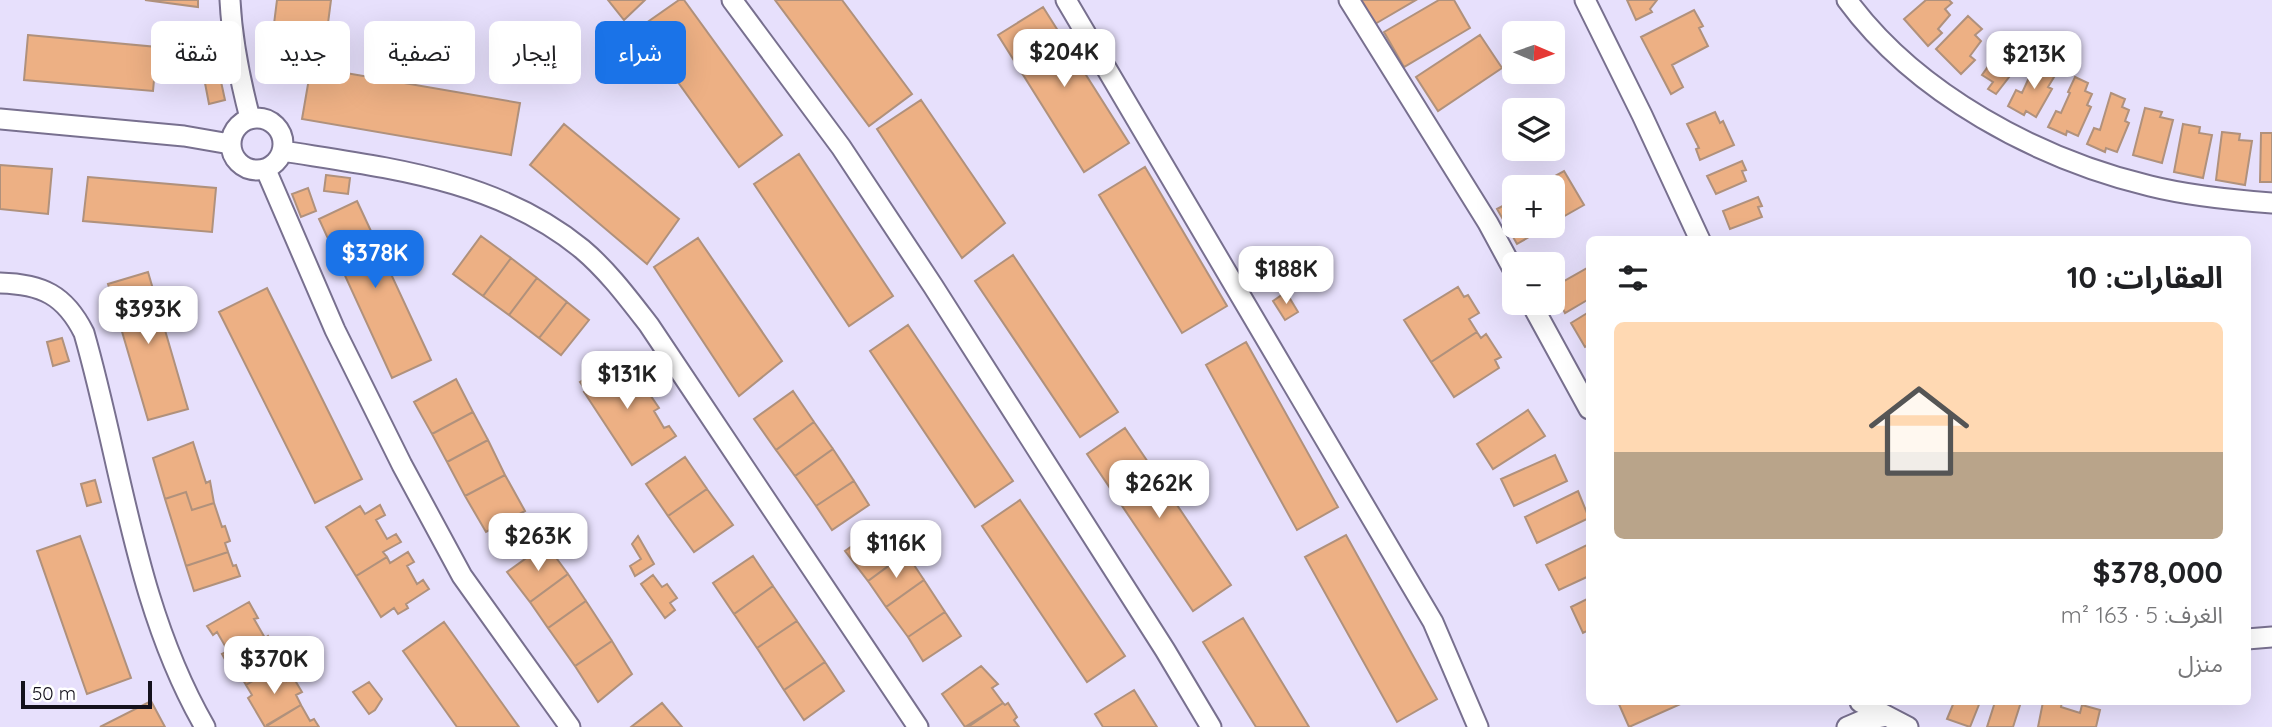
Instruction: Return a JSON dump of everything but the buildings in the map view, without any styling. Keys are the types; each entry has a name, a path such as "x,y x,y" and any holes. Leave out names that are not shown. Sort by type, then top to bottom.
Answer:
{"street":[{"path":"230,0 239,73 250,118"},
{"path":"732,0 841,147 933,286 1165,650 1211,727"},
{"path":"1066,0 1433,622 1478,727"},
{"path":"1349,0 1504,252"},
{"path":"1585,0 1698,236"},
{"path":"1847,0 1893,54 1924,79 1994,124 2031,143 2110,175 2150,186 2197,196 2272,203"},
{"path":"250,118 259,118 276,125 284,142 279,159 266,170 246,169 232,154 230,144 236,128 250,118"},
{"path":"0,119 172,135 230,144"},
{"path":"283,151 406,170 494,196 545,222 583,250 620,287 649,325 918,727"},
{"path":"266,170 335,330 402,465 456,565 570,727"},
{"path":"0,283 34,287 50,293 75,315 84,333 131,531 157,618 177,670 205,727"},
{"path":"1538,315 1586,404"},
{"path":"2251,639 2272,636"},
{"path":"1866,705 1908,727"},
{"path":"1847,727 1887,716"}]}
